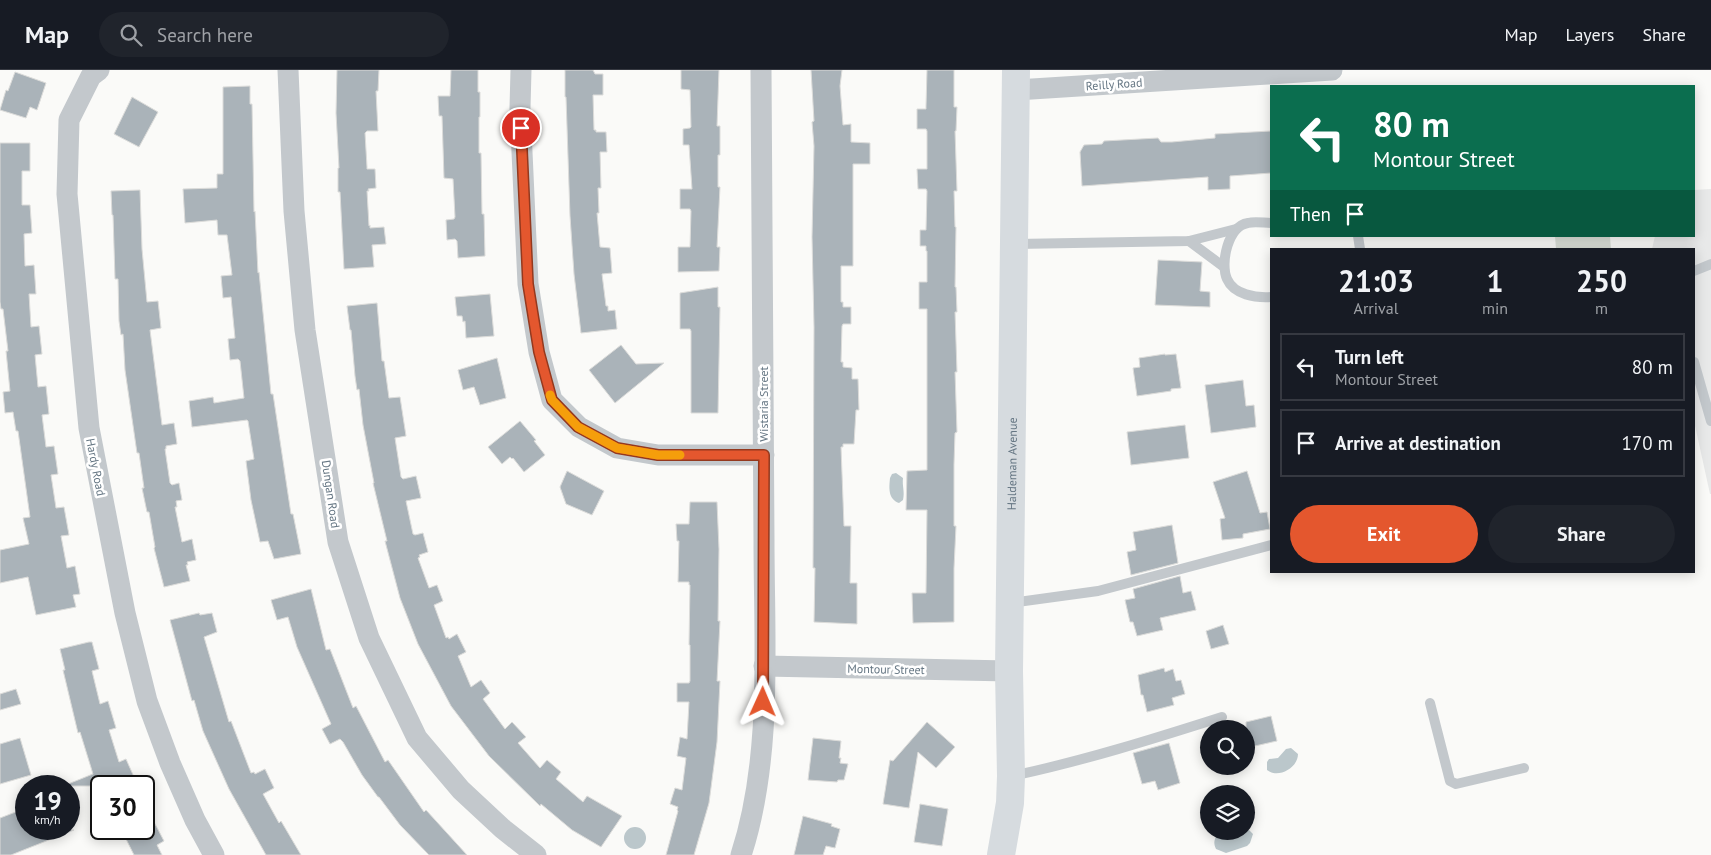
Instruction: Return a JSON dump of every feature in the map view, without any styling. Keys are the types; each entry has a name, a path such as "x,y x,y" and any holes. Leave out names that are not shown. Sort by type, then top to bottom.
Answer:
{"main road":[{"name":"Haldeman Avenue","path":"1002,855 1010,803 1011,776 1009,671 1016,80"}],"street":[{"name":"Hardy Road","path":"99,70 90,76 69,120 67,194 89,428 125,613 147,701 170,763 195,820 214,855"},
{"name":"Dungan Road","path":"288,70 294,211 305,330 338,542 369,638 417,738 461,790 503,829 536,855"},
{"path":"521,70 520,108 528,284 539,352 552,400 578,427 617,448 658,455 764,455"},
{"name":"Wistaria Street","path":"741,855 753,812 763,738 764,455 761,70"},
{"name":"Reilly Road","path":"1016,80 1332,70"},
{"name":"Montour Street","path":"764,666 1009,671"}],"lane":[{"path":"1014,244 1189,241 1236,229 1246,223 1270,223"},
{"path":"1236,229 1227,245 1224,267 1228,281 1240,292 1256,298 1270,297"},
{"path":"1189,241 1224,267"},
{"path":"1695,271 1711,264"},
{"path":"1695,365 1711,421"},
{"path":"1010,603 1098,591 1270,545"},
{"path":"1430,703 1450,781 1456,784 1524,768"},
{"path":"1011,776 1045,769 1130,746 1222,717"}],"shaded area":[{"path":"1711,189 1711,494 1695,426 1695,248 1652,248 1655,237 1695,237 1695,190"},
{"path":"1555,237 1610,237 1611,248 1556,248"},
{"path":"896,473 903,478 904,497 899,503 891,496 890,489 890,478 892,474"},
{"path":"1291,748 1298,754 1295,764 1291,768 1282,773 1267,770 1269,759 1278,758 1286,749"},
{"path":"635,827 643,830 646,838 643,846 635,849 627,846 624,838 627,830"},
{"path":"1251,840 1247,846 1226,853 1216,849 1214,841"}],"building":[{"path":"337,70 379,70 378,91 376,91 378,131 367,131 365,133 367,169 375,169 376,188 368,189 369,191 367,191 369,226 370,228 384,227 386,244 372,245 374,267 344,269 340,192 338,192"},
{"path":"451,70 478,70 478,92 480,92 479,153 481,153 485,256 458,258 457,241 455,239 447,240 446,220 454,219 455,217 453,179 444,178 442,116 439,116 438,96 450,96"},
{"path":"565,70 593,70 595,74 603,74 603,95 593,95 594,130 596,132 606,132 607,152 600,152 601,188 598,188 599,213 597,213 600,247 610,248 612,273 602,274 606,306 608,306 608,311 615,310 617,329 581,333 570,216"},
{"path":"681,70 719,70 717,126 720,126 718,187 720,187 717,247 720,247 719,271 678,272 678,247 690,247 691,211 690,209 680,209 680,189 692,189 689,145 683,145 683,129 691,127 690,90 681,89"},
{"path":"811,70 842,70 840,86 843,125 851,124 851,142 870,143 870,164 853,164 853,266 841,266 841,302 843,302 843,307 851,307 851,324 843,324 842,326 841,362 843,362 843,367 852,368 852,379 858,379 859,410 856,410 854,444 843,444 843,447 841,447 844,526 851,526 850,583 857,583 857,624 814,622 814,327 812,237 814,146 812,122 814,121"},
{"path":"927,70 954,70 954,107 957,107 955,131 957,191 954,191 956,227 955,287 957,312 955,312 957,372 955,372 957,432 955,433 954,464 954,526 956,526 954,622 913,623 912,593 926,593 927,510 906,510 907,471 927,470 927,309 919,309 919,282 927,282 927,251 926,246 920,246 920,230 926,230 927,191 926,189 918,189 917,169 927,169 927,131 926,129 917,129 917,109 926,109"},
{"path":"15,72 46,83 37,110 30,107 26,118 0,110 6,90 8,91"},
{"path":"250,86 258,273 271,394 273,394 291,514 293,514 301,554 274,559 268,541 260,542 251,500 246,461 254,459 248,421 192,427 189,401 213,397 214,403 244,398 240,361 238,359 230,360 228,339 235,338 231,297 223,298 221,276 232,275 227,235 218,235 217,220 185,223 183,189 217,188 217,174 223,174 223,87"},
{"path":"132,97 158,112 139,147 114,134"},
{"path":"1270,131 1270,173 1230,176 1230,189 1208,190 1208,177 1082,186 1080,152 1084,145 1102,144 1104,141 1158,138 1161,142 1172,142 1215,138 1215,134"},
{"path":"0,143 30,143 30,171 22,171 22,205 30,205 32,233 24,234 25,266 34,265 36,294 29,294 31,327 39,326 42,354 35,355 38,387 46,386 49,414 42,415 46,447 54,446 58,474 51,475 56,508 64,507 69,535 61,536 67,568 75,566 80,594 73,595 76,607 36,615 28,577 0,583 0,550 29,544 23,518 30,517 18,431 16,431 13,412 5,413 3,392 10,391 6,351 8,351 3,309 1,309 0,302"},
{"path":"140,190 142,249 147,302 158,301 161,328 150,330 162,425 174,423 177,444 166,446 165,449 170,483 172,485 179,483 182,500 176,501 177,507 175,507 182,542 192,539 196,560 187,562 188,565 186,565 190,581 164,587 154,548 149,512 147,512 142,488 144,488 139,453 137,453 125,370 123,334 121,335 119,321 118,279 115,279 111,191"},
{"path":"1158,260 1202,262 1200,291 1210,292 1210,307 1155,305"},
{"path":"718,287 718,307 720,307 718,413 691,413 691,331 690,329 680,329 680,293"},
{"path":"490,294 494,336 466,338 465,321 463,322 462,316 457,316 455,297"},
{"path":"377,303 382,361 384,361 389,398 400,397 406,436 395,438 401,477 403,479 416,476 421,498 406,501 413,534 423,533 428,552 419,555 420,557 418,558 429,588 437,585 443,601 434,605 446,638 448,637 449,639 457,634 466,652 458,656 471,687 481,680 490,693 483,699 505,729 512,722 526,737 518,743 540,768 547,760 561,772 556,779 583,802 587,796 622,816 601,847 572,830 541,804 540,806 489,756 451,706 418,644 400,598 385,541 387,541 373,483 359,389 357,390 355,376 347,306"},
{"path":"621,345 636,364 664,363 615,403 589,370"},
{"path":"1176,354 1181,388 1137,396 1133,368 1140,367 1139,358"},
{"path":"497,358 506,398 480,405 474,387 463,390 458,370"},
{"path":"1243,380 1246,406 1254,405 1256,427 1211,433 1205,385"},
{"path":"520,421 536,440 534,441 545,455 524,472 513,458 510,457 502,464 488,447"},
{"path":"1185,425 1189,458 1131,465 1127,432"},
{"path":"567,471 604,491 592,515 566,504 560,487"},
{"path":"1247,471 1260,513 1267,512 1270,529 1243,534 1243,538 1222,540 1220,519 1225,518 1213,482"},
{"path":"690,502 717,502 719,549 718,621 720,621 717,681 720,681 717,742 709,803 694,855 666,855 678,811 678,807 670,804 675,788 682,790 686,758 677,756 680,737 687,739 689,702 677,702 677,683 689,683 690,681 690,585 689,582 678,582 679,541 677,541 676,524 689,524"},
{"path":"1172,525 1178,563 1131,575 1127,552 1136,550 1133,532"},
{"path":"1180,576 1183,593 1191,591 1196,610 1160,618 1163,630 1137,636 1133,622 1130,622 1125,600 1135,598 1133,589"},
{"path":"311,589 326,650 330,649 353,708 356,706 385,762 388,760 424,812 426,810 467,855 429,855 400,825 378,797 362,775 343,742 340,739 330,744 322,729 331,724 297,647 288,617 277,620 271,600"},
{"path":"199,613 200,615 212,613 217,632 204,637 229,722 231,721 251,773 254,772 255,774 265,769 274,788 263,794 279,823 281,821 301,855 266,855 229,789 203,731 194,700 192,701 170,620"},
{"path":"1223,625 1229,644 1211,649 1206,631"},
{"path":"92,642 99,669 92,671 100,704 108,701 116,728 109,730 119,762 126,759 133,775 90,775 93,774 80,732 78,733 60,649"},
{"path":"1164,668 1165,672 1173,669 1176,681 1181,680 1185,694 1172,698 1174,705 1147,712 1143,695 1141,695 1138,675"},
{"path":"16,689 21,704 0,710 0,694"},
{"path":"1271,716 1277,741 1255,746 1254,720"},
{"path":"927,722 955,747 936,768 918,752 909,808 883,804 890,760 893,761"},
{"path":"20,738 31,775 15,775 15,780 0,784 0,744"},
{"path":"813,738 841,741 840,763 848,764 844,780 838,780 837,782 808,780"},
{"path":"1169,743 1180,783 1158,790 1155,781 1142,784 1133,753"},
{"path":"90,775 90,786 80,786 80,779"},
{"path":"920,804 948,809 942,846 914,842"},
{"path":"15,812 15,840 49,840 11,855 0,855 0,818"},
{"path":"803,816 832,824 831,826 840,829 835,848 826,846 823,855 794,855"},
{"path":"155,824 164,841 157,845 162,855 134,855 126,840 155,840"}],"slow traffic":[{"path":"550,395 552,400 578,427 617,448 658,455 680,455"}],"route":[{"path":"521,128 528,284 539,352 552,400 578,427 617,448 658,455 764,455 763,702"}]}
